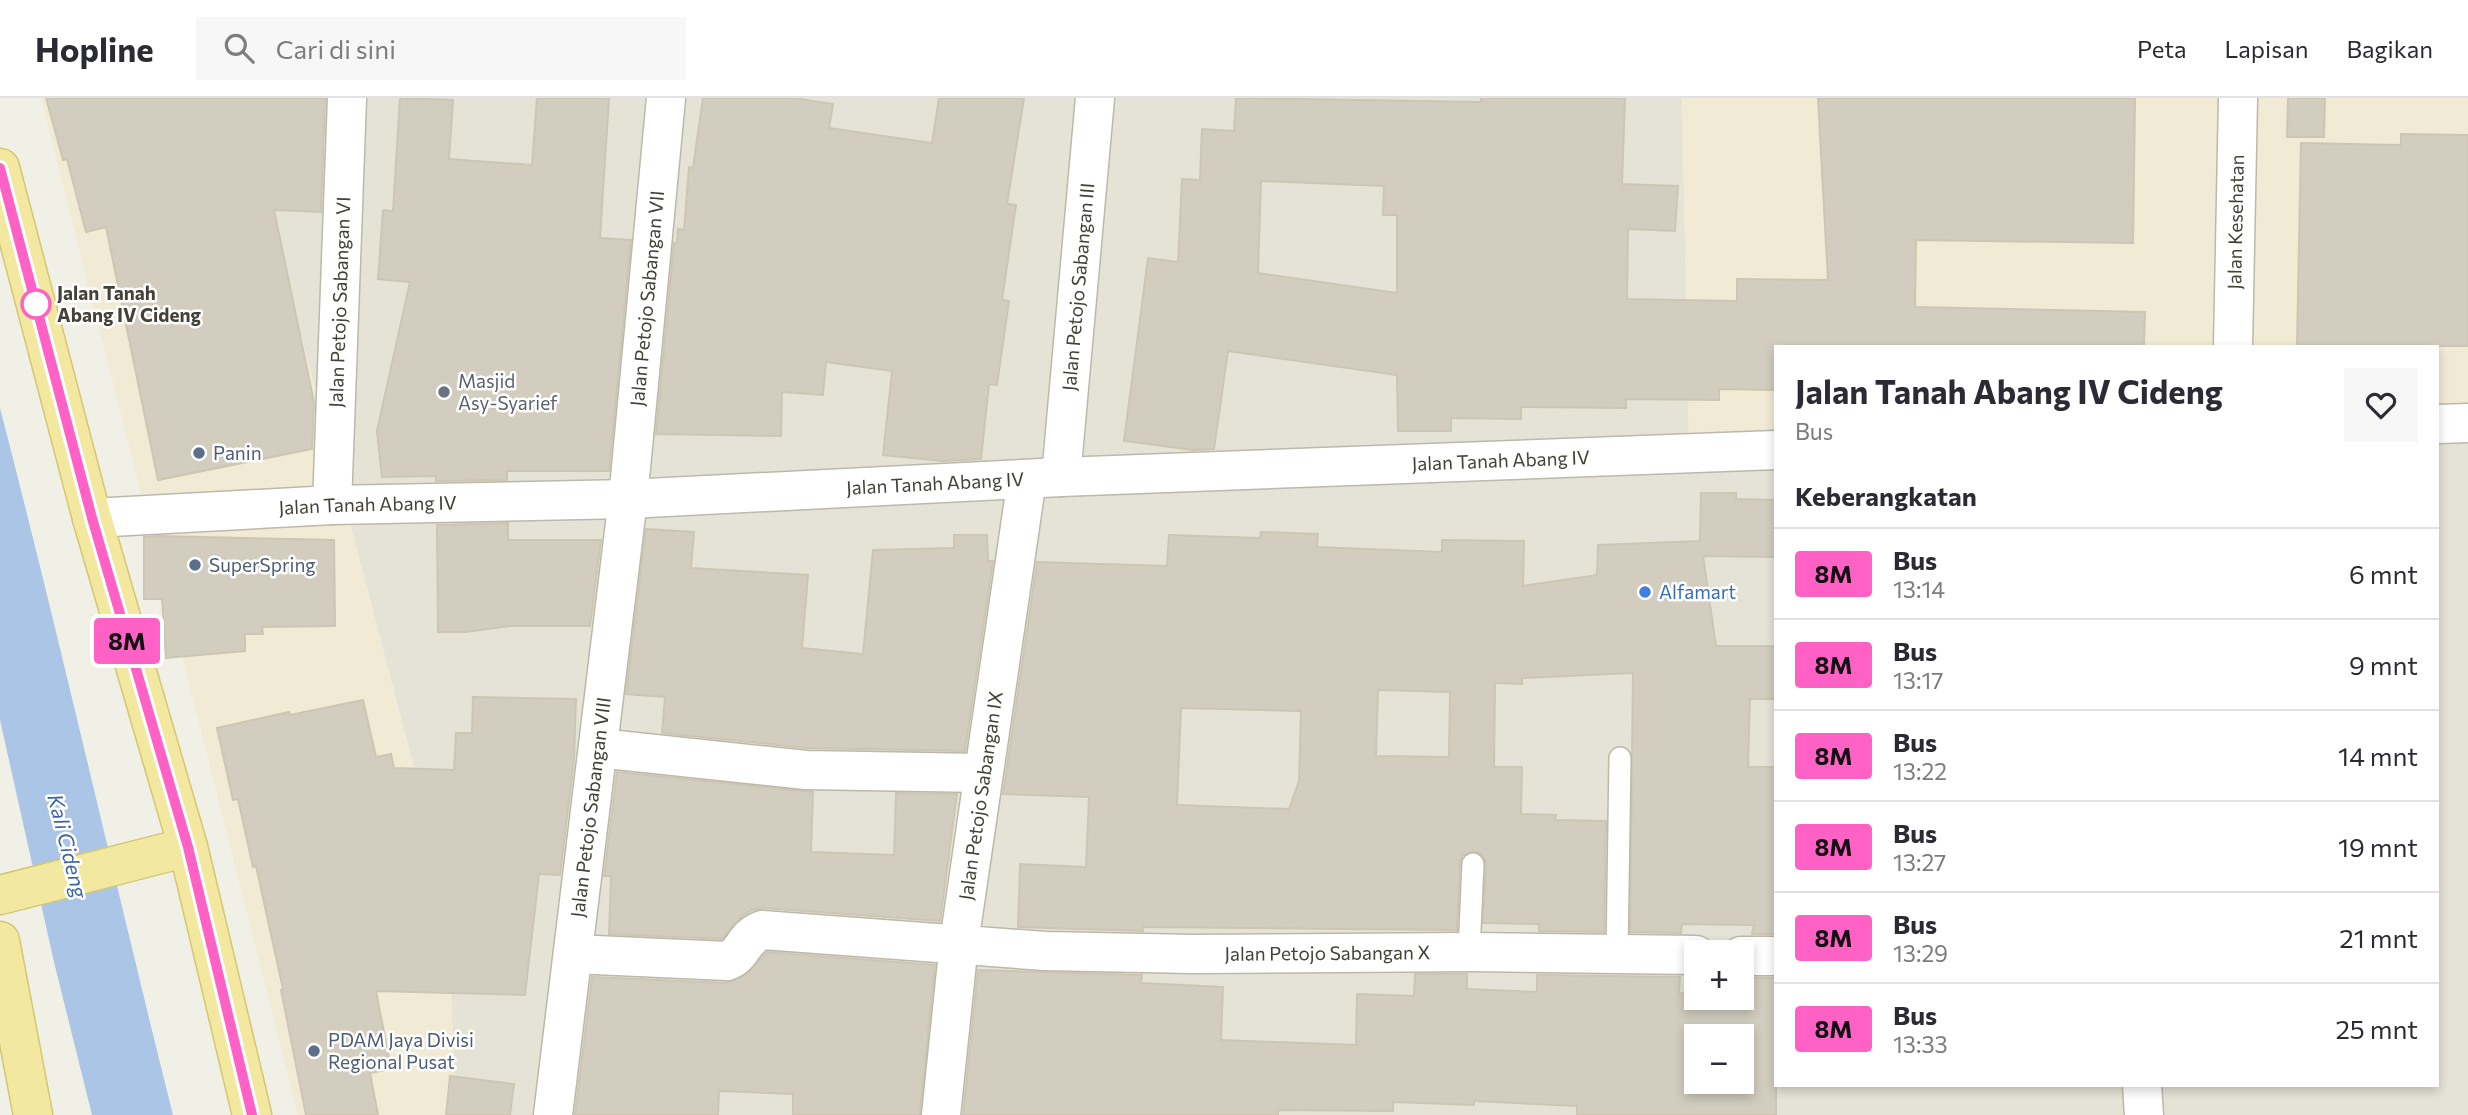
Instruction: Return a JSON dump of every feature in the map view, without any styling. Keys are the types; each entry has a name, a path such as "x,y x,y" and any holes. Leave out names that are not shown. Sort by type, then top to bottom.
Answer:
{"main road":[{"path":"0,168 92,518 188,847 252,1115"},
{"path":"7,893 188,847"},
{"path":"0,941 33,1115"}],"street":[{"name":"Jalan Petojo Sabangan VI","path":"332,505 347,98"},
{"name":"Jalan Petojo Sabangan VII","path":"628,499 666,98"},
{"name":"Jalan Petojo Sabangan III","path":"1044,478 1095,98"},
{"name":"Jalan Kesehatan","path":"2233,345 2238,98"},
{"path":"2439,424 2468,423"},
{"name":"Jalan Tanah Abang IV","path":"92,518 332,505 628,499 1044,478 1774,450"},
{"name":"Jalan Petojo Sabangan IX","path":"941,1115 959,943 984,773 1044,478"},
{"name":"Jalan Petojo Sabangan VIII","path":"553,1115 628,499"},
{"path":"598,748 806,770 984,773"},
{"name":"Jalan Petojo Sabangan X","path":"573,954 727,961 734,959 750,936 762,930 1045,951 1179,954 1469,952 1684,955"},
{"path":"1754,956 1774,956"},
{"path":"2141,1087 2144,1115"}],"lane":[{"path":"1616,954 1620,758"},
{"path":"1469,952 1473,864"}],"shaded area":[{"path":"41,98 239,98 447,894 456,1115 298,1115"},
{"path":"239,98 1682,98 1689,440 1774,440 1774,1087 2439,1087 2439,437 2468,437 2468,1115 456,1115 447,894"},
{"path":"1682,98 2468,98 2468,437 2439,437 2439,345 1774,345 1774,440 1689,441"}],"water":[{"name":"Kali Cideng","path":"0,408 173,1115 92,1115 54,962 0,720"}],"building":[{"path":"46,98 325,98 321,212 274,210 314,402 312,449 158,480 106,227 86,232 67,159 63,160"},
{"path":"400,98 453,100 449,159 532,165 537,98 609,98 600,238 631,240 609,471 507,471 507,480 436,481 436,476 382,477 377,431 410,282 378,279 383,210 393,211"},
{"path":"703,98 793,98 833,104 829,128 932,143 939,98 1024,98 1007,204 1016,205 1002,300 1009,301 997,385 989,384 981,459 943,461 883,455 892,371 826,362 823,395 782,392 781,436 656,434 674,243 677,243 678,229 684,230 689,167 693,168"},
{"path":"1236,98 1481,102 1481,98 1625,98 1622,184 1678,186 1675,231 1628,229 1627,299 1737,301 1737,279 1828,280 1818,98 2135,98 2133,243 1916,240 1915,307 2145,312 2144,345 1774,345 1774,390 1719,389 1719,400 1626,399 1626,408 1521,407 1521,419 1451,418 1451,431 1398,431 1397,375 1228,351 1214,449 1193,450 1124,441 1148,258 1178,262 1182,179 1200,180 1202,129 1234,131","holes":["1261,181 1384,186 1383,215 1397,215 1397,293 1258,273"]},
{"path":"2288,98 2325,98 2324,137 2287,137"},
{"path":"2401,134 2468,135 2468,346 2297,345 2301,143 2401,145"},
{"path":"1701,493 1736,493 1736,499 1774,500 1774,557 1703,556 1716,646 1774,646 1774,699 1750,699 1748,767 1774,767 1774,934 1752,934 1754,925 1682,924 1681,933 1630,932 1633,673 1522,678 1522,684 1495,683 1494,767 1522,767 1521,814 1556,815 1555,820 1606,821 1604,932 1539,931 1539,924 1483,923 1486,864 1481,853 1473,851 1462,856 1460,863 1457,930 1143,927 1143,931 1018,927 1020,864 1086,867 1089,797 1003,794 1037,562 1167,566 1169,535 1260,538 1261,532 1318,534 1317,547 1442,552 1442,540 1524,541 1523,586 1597,575 1598,545 1700,541","holes":["1378,690 1450,692 1449,757 1376,756","1181,708 1301,711 1299,781 1289,809 1177,805"]},
{"path":"508,523 508,540 601,540 590,626 509,626 466,632 438,632 437,525"},
{"path":"646,529 694,532 691,568 808,575 802,648 863,654 873,550 954,548 954,535 987,535 988,561 993,561 965,751 807,748 662,733 665,697 626,694"},
{"path":"144,537 334,540 335,626 262,627 263,634 245,634 245,651 166,658 162,599 144,599"},
{"path":"473,697 576,699 574,759 560,875 539,874 525,995 376,991 391,1069 370,1073 378,1115 306,1115 281,990 283,989 256,866 253,867 238,799 233,800 217,728 289,712 290,715 363,700 376,757 391,754 394,768 454,770 456,733 472,733"},
{"path":"617,772 813,792 811,852 894,855 896,793 957,794 940,921 764,908 752,910 742,916 722,939 609,934 611,876 604,876"},
{"path":"767,952 935,965 920,1115 793,1115 793,1094 719,1091 718,1115 575,1115 592,977 727,983 746,975"},
{"path":"978,970 1142,975 1141,983 1223,987 1221,1040 1356,1045 1357,994 1414,996 1415,974 1467,974 1467,989 1537,992 1537,975 1680,977 1679,993 1684,993 1684,1010 1754,1010 1754,978 1774,978 1776,1115 1577,1115 1577,1106 1474,1101 1474,1105 1393,1102 1393,1111 1278,1110 1278,1115 963,1115"},
{"path":"450,1076 514,1084 510,1115 446,1115"}],"bus line":[{"name":"8M","path":"0,168 92,518 188,847 252,1115"}],"place":[{"name":"Jalan Tanah Abang IV Cideng","path":"36,304"},
{"name":"Masjid Asy-Syarief","path":"444,392"},
{"name":"Panin","path":"199,453"},
{"name":"SuperSpring","path":"195,565"},
{"name":"Alfamart","path":"1645,592"},
{"name":"PDAM Jaya Divisi Regional Pusat","path":"314,1051"}]}
